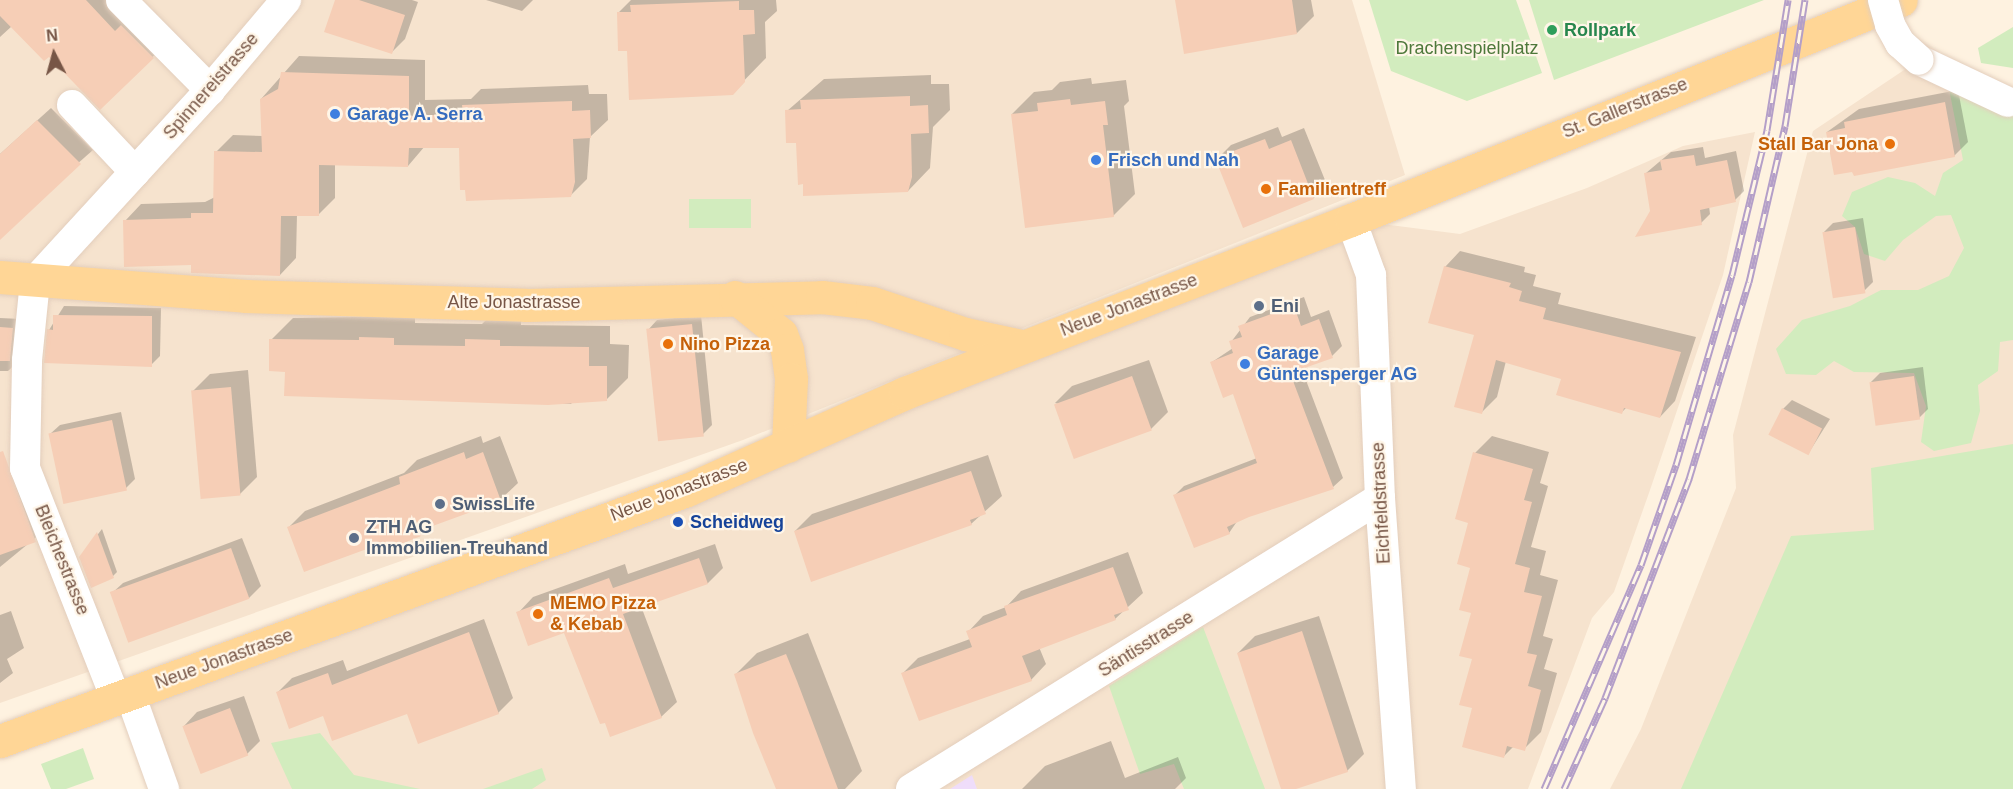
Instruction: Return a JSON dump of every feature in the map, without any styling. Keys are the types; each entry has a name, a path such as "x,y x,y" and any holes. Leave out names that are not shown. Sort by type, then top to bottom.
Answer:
{"main road":[{"name":"St. Gallerstrasse","path":"1351,220 1901,0"},
{"name":"Neue Jonastrasse","path":"0,741 687,490 1021,346 1351,220"},
{"name":"Alte Jonastrasse","path":"0,277 245,296 526,304 735,297 822,297 872,303 965,334 1021,346"},
{"path":"735,297 781,334 787,350 791,379 788,446"}],"street":[{"path":"122,0 210,90"},
{"name":"Spinnereistrasse","path":"35,281 210,90 286,0"},
{"path":"1883,0 1890,25 1900,43 1919,60 2008,102"},
{"path":"72,105 135,172"},
{"name":"Eichfeldstrasse","path":"1351,220 1371,275 1380,498 1401,789"},
{"name":"Bleichestrasse","path":"35,281 13,419 25,468 164,789"},
{"name":"Säntisstrasse","path":"911,789 1380,498"}],"shaded area":[{"path":"0,0 1352,0 1405,175 743,440 0,703"},
{"path":"1919,60 2013,102 2013,789 1610,789 1641,729 1736,488 1733,435 1813,131"},
{"path":"1755,132 1723,275 1650,490 1614,592 1592,618 1528,789 164,789 130,694 1351,220 1460,234 1587,188 1683,146"},
{"path":"972,775 977,789 950,789"}],"green space":[{"name":"Drachenspielplatz","path":"1369,0 1516,0 1542,73 1467,101 1391,71"},
{"path":"1529,0 1764,0 1554,80"},
{"path":"2013,27 2013,68 1981,63 1978,48"},
{"path":"1949,89 2013,91 2013,340 2000,342 1998,371 1978,385 1980,411 1971,443 1934,451 1921,442 1926,406 1914,373 1854,372 1834,361 1816,375 1786,374 1776,349 1802,320 1850,306 1881,290 1918,290 1949,276 1964,248 1951,215 1936,216 1903,240 1885,261 1864,254 1855,227 1842,216 1852,192 1888,177 1915,183 1935,196 1943,173 1963,160"},
{"path":"689,199 751,199 751,228 689,228"},
{"path":"2013,444 2013,789 1681,789 1791,536 1874,530 1871,468"},
{"path":"1203,627 1265,789 1184,789 1174,764 1140,774 1109,686"},
{"path":"320,733 354,775 420,789 292,789 271,743"},
{"path":"83,748 94,779 66,789 51,789 41,764"},
{"path":"542,768 546,780 532,789 483,789"}],"building":[{"path":"0,0 86,0 115,31 121,25 154,58 100,110 49,57 44,61 0,16"},
{"path":"335,0 359,0 405,15 392,54 324,32"},
{"path":"1175,0 1292,0 1297,34 1184,54"},
{"path":"739,1 739,10 754,10 755,34 743,35 745,82 733,95 629,100 627,51 618,51 617,12 631,12 630,5"},
{"path":"281,72 409,76 409,116 463,114 462,105 572,101 572,111 590,110 591,138 573,139 575,182 571,197 466,201 465,190 460,190 459,148 409,148 408,167 319,165 319,216 281,216 280,276 191,273 191,265 124,267 123,220 191,218 191,213 213,213 214,151 262,152 260,99 278,89"},
{"path":"910,96 910,106 928,105 929,133 911,134 912,177 908,192 803,196 803,184 798,185 796,143 786,143 785,110 801,109 800,100"},
{"path":"1070,99 1071,105 1105,101 1108,125 1103,125 1114,217 1025,228 1011,114 1038,111 1037,103"},
{"name":"Stall Bar Jona","path":"1945,102 1955,157 1854,176 1852,172 1834,175 1826,132 1845,128 1844,122"},
{"path":"37,120 81,164 0,240 0,154"},
{"path":"1265,139 1269,149 1291,140 1314,199 1243,228 1215,158"},
{"path":"1694,155 1696,166 1727,160 1736,202 1700,210 1702,225 1635,237 1650,211 1644,173 1662,170 1660,160"},
{"path":"1855,227 1865,293 1833,298 1822,232"},
{"path":"1444,266 1511,283 1509,287 1522,291 1519,301 1546,308 1543,319 1681,352 1660,418 1624,408 1622,414 1556,395 1561,379 1496,360 1482,414 1454,407 1474,335 1428,323"},
{"path":"1294,306 1301,326 1319,319 1333,358 1290,373 1334,489 1249,517 1227,527 1230,534 1194,548 1173,495 1257,463 1233,394 1223,398 1210,362 1233,353 1229,341 1242,337 1238,326"},
{"path":"53,315 152,316 152,367 44,363 47,329 53,330"},
{"path":"692,324 704,436 658,441 646,329"},
{"path":"0,327 13,328 10,361 0,361"},
{"path":"359,337 394,338 394,345 465,346 465,339 500,340 500,346 589,347 589,366 607,366 607,401 548,405 284,396 285,372 269,371 269,339 359,340"},
{"path":"1132,376 1152,431 1074,459 1054,404"},
{"path":"1914,376 1920,420 1876,426 1869,382"},
{"path":"231,387 240,496 201,499 191,390"},
{"path":"1782,408 1822,428 1808,455 1768,435"},
{"path":"112,420 127,490 63,504 48,434"},
{"path":"3,451 36,542 0,555 0,452"},
{"path":"464,452 466,459 483,452 501,501 419,531 421,536 406,542 388,548 386,542 304,572 287,527 400,484 399,477"},
{"path":"1473,452 1533,469 1524,500 1532,502 1515,564 1530,568 1524,592 1542,596 1527,653 1537,655 1528,686 1541,690 1525,751 1507,746 1504,758 1462,747 1472,708 1459,705 1472,659 1459,656 1471,613 1459,610 1470,568 1457,564 1468,523 1455,519"},
{"path":"971,471 986,514 970,520 972,525 811,582 794,531"},
{"path":"97,532 114,578 91,588 79,557"},
{"path":"231,548 249,599 128,643 110,592"},
{"path":"699,558 708,584 623,614 662,718 610,737 605,723 600,724 564,633 528,646 516,612 609,578 613,588"},
{"path":"1113,567 1129,610 1114,615 1116,620 1022,656 1032,681 919,721 901,673 972,647 966,631 1007,615 1004,606"},
{"path":"1302,631 1348,772 1296,789 1281,789 1237,653"},
{"path":"469,632 499,714 418,744 407,714 332,741 323,716 289,729 276,692 328,673 332,685"},
{"path":"786,654 838,789 776,789 753,733 734,674"},
{"path":"230,708 248,756 201,774 182,726"}],"railway":[{"path":"1544,789 1641,565 1676,465 1732,275 1767,130 1788,0"},
{"path":"1564,789 1605,698 1689,479 1749,282 1785,126 1805,0"}],"place":[{"name":"Rollpark","path":"1552,30"},
{"name":"Garage A. Serra","path":"335,114"},
{"name":"Stall Bar Jona","path":"1890,144"},
{"name":"Frisch und Nah","path":"1096,160"},
{"name":"Familientreff","path":"1266,189"},
{"name":"Eni","path":"1259,306"},
{"name":"Nino Pizza","path":"668,344"},
{"name":"Garage Güntensperger AG","path":"1245,364"},
{"name":"SwissLife","path":"440,504"},
{"name":"Scheidweg","path":"678,522"},
{"name":"ZTH AG Immobilien-Treuhand","path":"354,538"},
{"name":"MEMO Pizza & Kebab","path":"538,614"}]}
